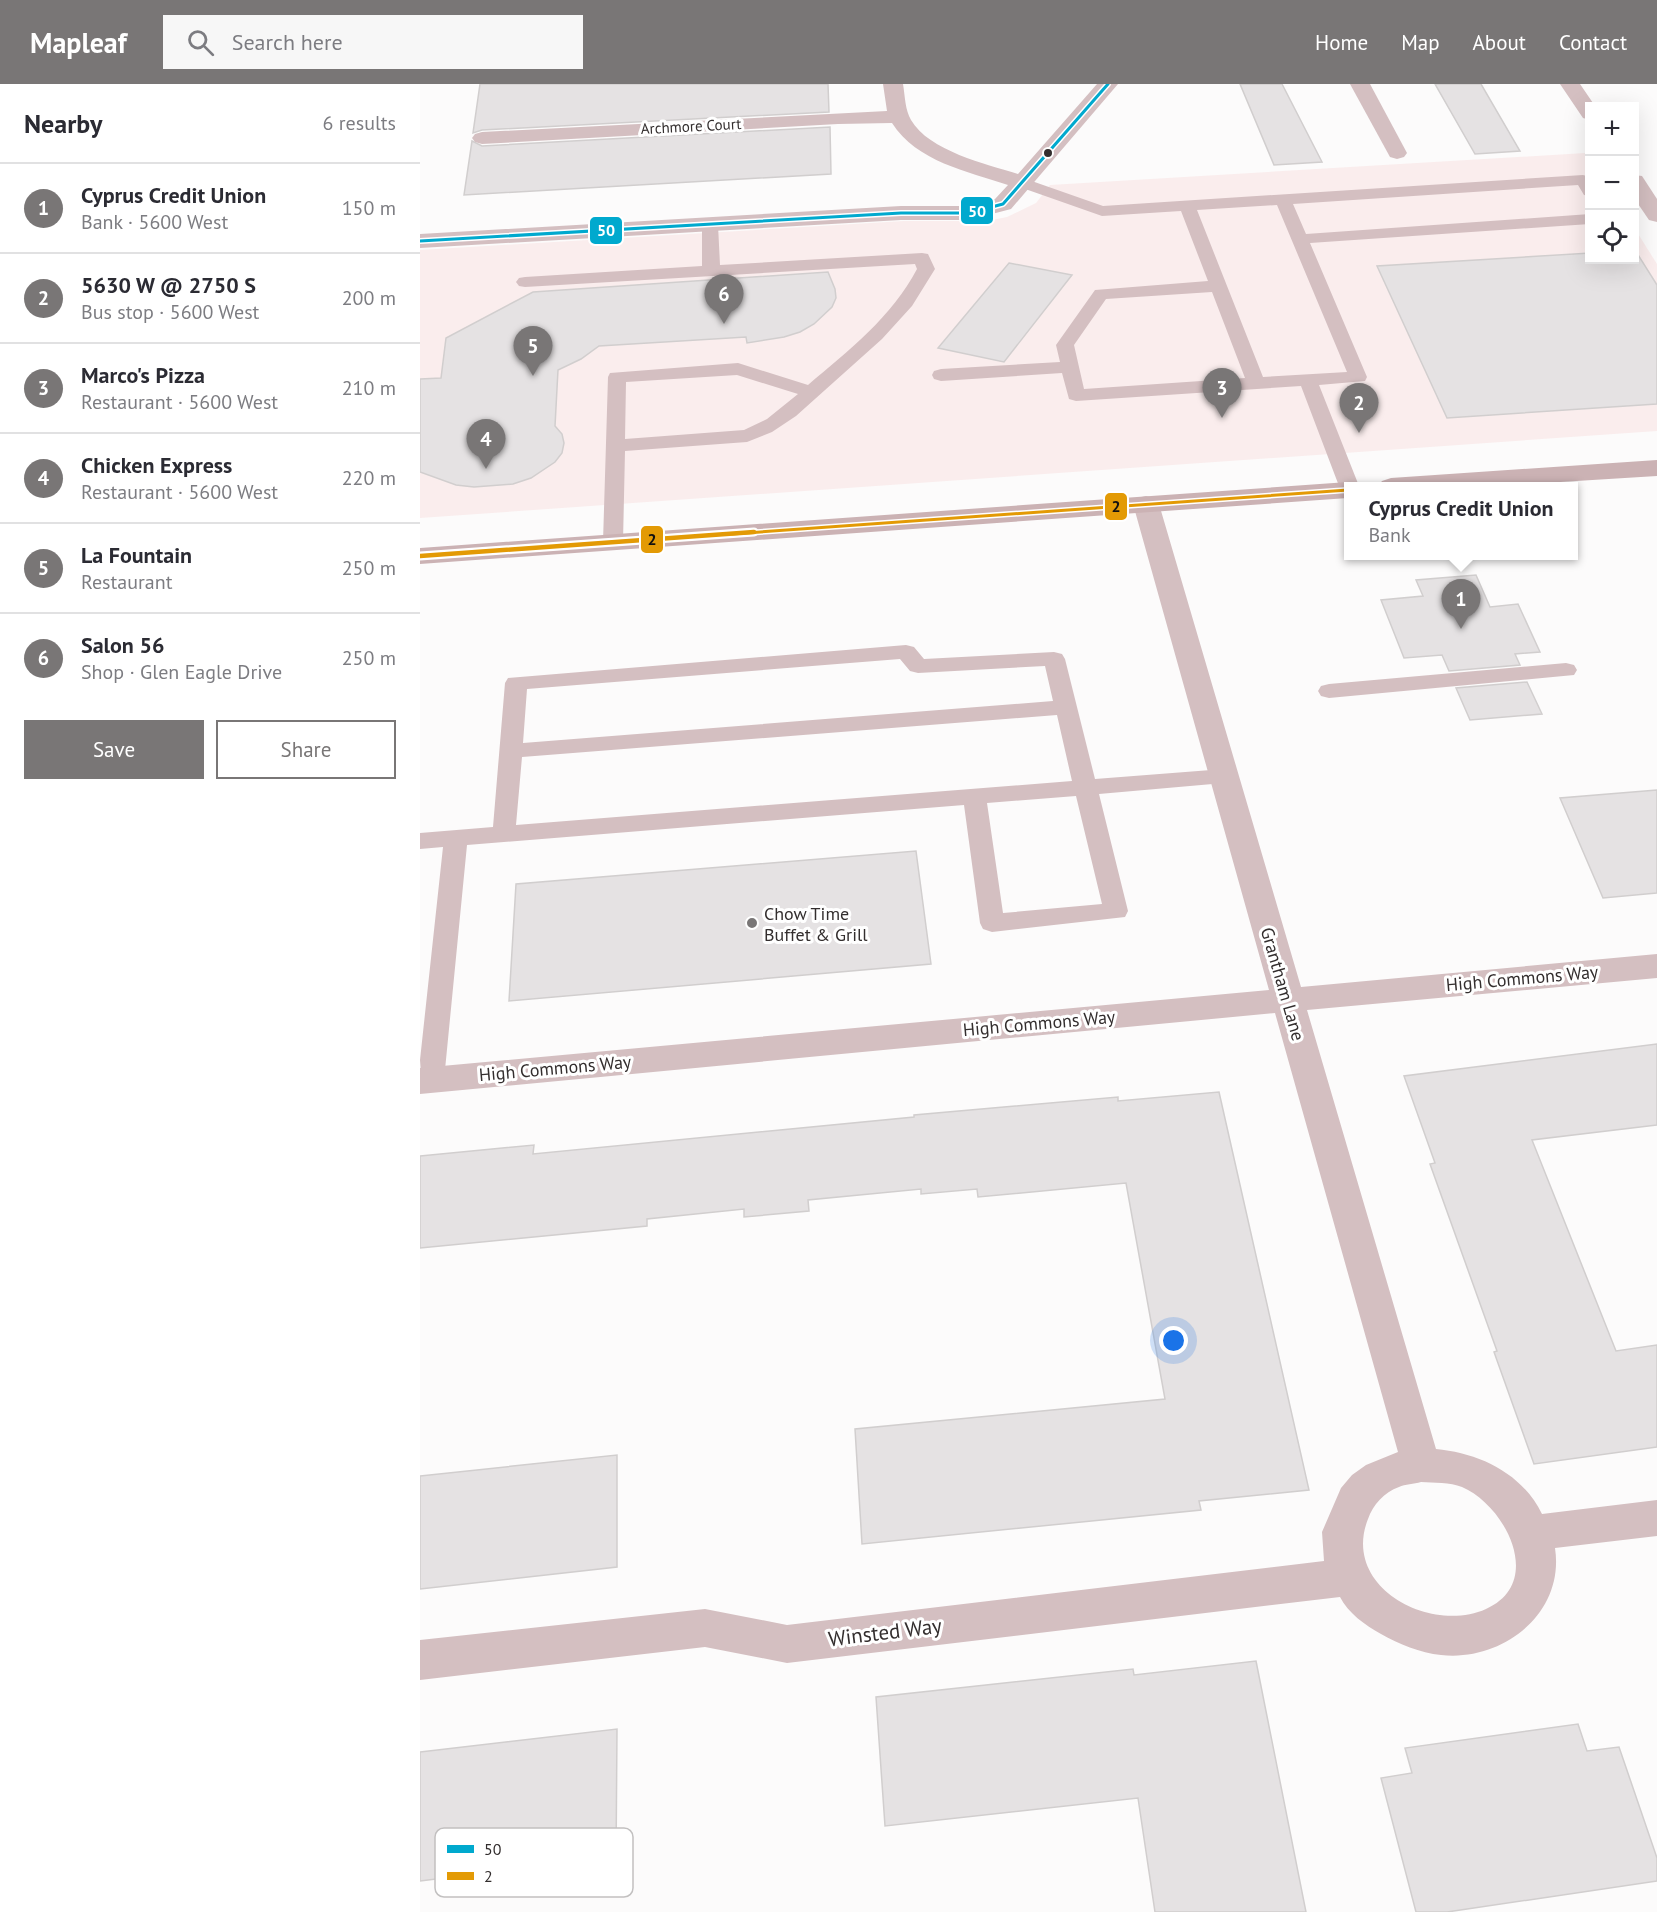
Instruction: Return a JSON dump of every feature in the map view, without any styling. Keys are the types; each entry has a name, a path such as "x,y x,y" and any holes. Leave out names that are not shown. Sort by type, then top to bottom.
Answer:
{"main road":[{"path":"1450,482 1657,468"},
{"path":"420,556 1344,488"}],"street":[{"path":"893,84 899,117 910,133 934,150 1020,182"},
{"path":"420,241 918,212 978,212 1003,204 1108,84"},
{"path":"1360,84 1397,153"},
{"path":"1570,84 1585,106"},
{"name":"Archmore Court","path":"483,138 838,118 899,117"},
{"path":"1639,187 1657,215"},
{"name":"Grantham Lane","path":"1146,504 1421,1465"},
{"name":"High Commons Way","path":"425,1080 1657,966"},
{"path":"1421,1465 1448,1466 1475,1474 1499,1490 1519,1509 1531,1533 1537,1561 1532,1590 1516,1613 1492,1630 1461,1638 1427,1635 1396,1623 1369,1603 1350,1577 1341,1545 1346,1515 1362,1489 1388,1472 1421,1465"},
{"path":"1531,1533 1657,1518"},
{"name":"Winsted Way","path":"420,1660 705,1628 787,1644 1350,1577"}],"lane":[{"path":"1020,182 1102,210 1583,180 1585,183"},
{"path":"1218,286 1101,294 1065,345 1076,395 1358,377 1283,199"},
{"path":"1187,205 1256,383"},
{"path":"1301,238 1585,219"},
{"path":"710,225 711,270"},
{"path":"525,282 922,258 926,269 913,291 844,364 784,417 763,431 747,436 616,446"},
{"path":"941,375 1070,367"},
{"path":"614,542 617,377 738,369 811,392"},
{"path":"1308,380 1347,482"},
{"path":"504,834 516,683 906,652 918,666 1054,659 1116,912 992,923 974,796"},
{"path":"1329,691 1566,670"},
{"path":"511,752 1066,708"},
{"path":"420,841 1224,776"},
{"path":"425,1080 431,976 456,838"}],"shaded area":[{"path":"1585,153 1585,264 1639,264 1639,235 1657,264 1657,431 420,518 420,250 904,221 987,221 1007,217 1036,203 1050,185"}],"building":[{"path":"480,84 828,84 829,112 482,130 473,133"},
{"path":"1240,84 1282,84 1322,162 1274,165"},
{"path":"1435,84 1481,84 1520,151 1475,154"},
{"path":"830,127 831,174 464,195 472,141 482,146"},
{"path":"1585,253 1585,264 1639,264 1639,256 1657,285 1657,404 1447,418 1377,266"},
{"path":"1009,263 1072,275 1004,362 938,348"},
{"path":"828,272 835,289 836,298 832,307 814,324 800,332 747,343 746,337 599,346 581,359 558,370 555,426 562,434 564,443 562,453 555,462 531,478 513,484 474,487 456,485 420,472 420,379 441,378 446,338 533,292"},
{"path":"1476,575 1490,607 1518,604 1540,652 1515,654 1520,665 1449,671 1442,655 1404,658 1381,600 1423,596 1416,580"},
{"path":"1527,682 1542,714 1470,720 1456,688"},
{"path":"1657,790 1657,893 1603,898 1560,798"},
{"path":"916,851 931,964 509,1001 516,884"},
{"path":"1657,1044 1657,1125 1532,1140 1616,1351 1657,1345 1657,1447 1534,1464 1494,1352 1497,1351 1430,1164 1435,1163 1404,1076"},
{"path":"1219,1092 1309,1490 1199,1501 1201,1510 862,1544 855,1429 1165,1399 1126,1183 978,1197 977,1189 921,1194 921,1189 808,1200 809,1211 744,1217 744,1209 647,1219 647,1226 420,1248 420,1156 534,1145 533,1154 914,1117 914,1115 1118,1097 1118,1101"},
{"path":"617,1455 617,1567 420,1589 420,1476"},
{"path":"1256,1661 1306,1912 1155,1912 1138,1798 885,1826 876,1697 1133,1669 1134,1675"},
{"path":"1578,1724 1587,1751 1619,1747 1657,1858 1657,1881 1447,1912 1416,1912 1381,1778 1412,1773 1405,1748"},
{"path":"617,1729 616,1828 435,1828 435,1879 420,1881 420,1752"}],"transit line":[{"name":"50","path":"420,241 901,213 969,213 1003,204 1108,84"},
{"name":"2","path":"420,556 1344,490"}],"place":[{"name":"Salon 56","path":"724,324"},
{"name":"La Fountain","path":"533,376"},
{"name":"Marco's Pizza","path":"1222,418"},
{"name":"5630 W @ 2750 S","path":"1359,433"},
{"name":"Chicken Express","path":"486,469"},
{"name":"Cyprus Credit Union","path":"1461,629"},
{"name":"Chow Time Buffet & Grill","path":"752,923"}]}
